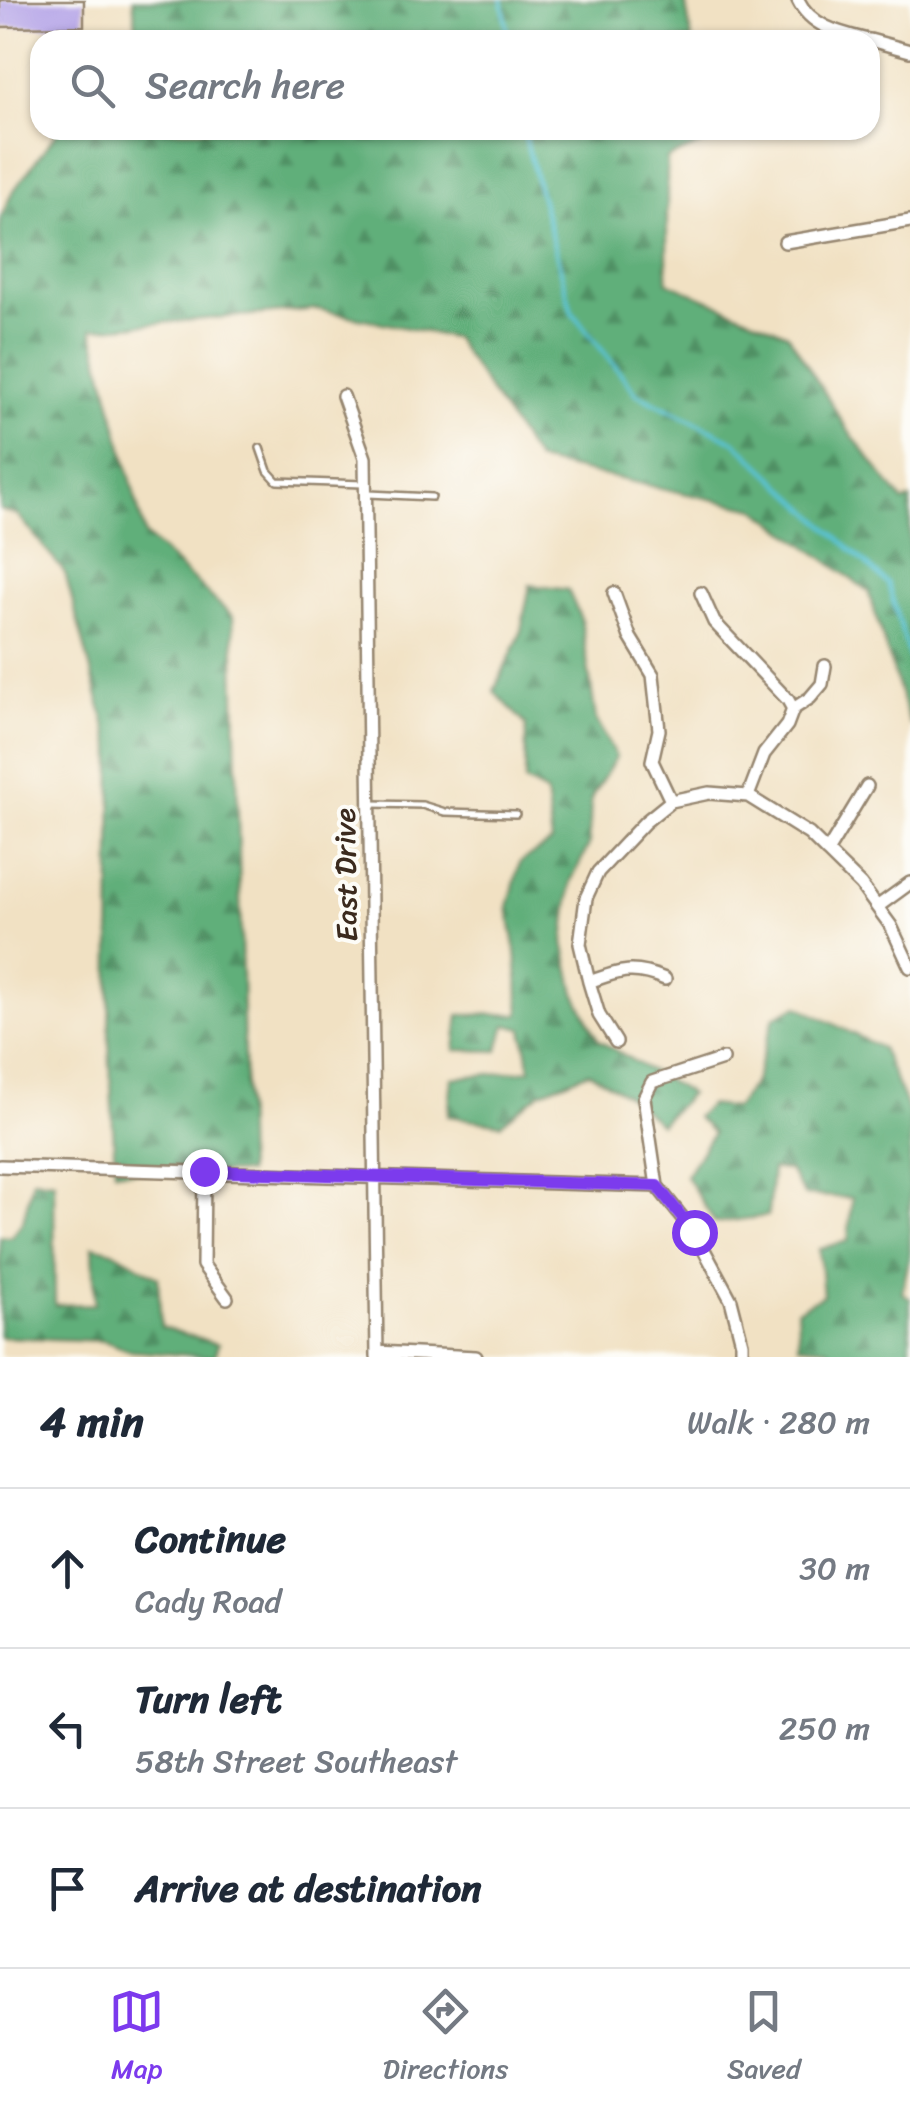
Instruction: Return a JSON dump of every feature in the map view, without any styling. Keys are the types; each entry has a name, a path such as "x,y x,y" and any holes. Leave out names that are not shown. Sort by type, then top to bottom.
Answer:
{"street":[{"path":"798,0 804,14 830,30"},
{"path":"880,43 910,51"},
{"path":"786,242 910,221"},
{"name":"East Drive","path":"343,396 366,458 377,1354"},
{"path":"614,593 630,637 653,675 658,730 652,761 671,802"},
{"path":"701,593 714,622 793,710"},
{"path":"748,796 756,770 793,710 822,684 825,666"},
{"path":"828,852 867,786"},
{"path":"616,1042 599,1015 580,944 586,898 598,872 621,846 671,802 709,792 748,796 809,834 861,885 890,926 910,967"},
{"path":"877,907 910,883"},
{"path":"590,982 616,972 642,969 666,979"},
{"path":"723,1059 652,1082 646,1087 644,1098 657,1186 696,1235 731,1300 742,1357"},
{"path":"0,1166 657,1186"},
{"path":"204,1171 203,1265 227,1298"},
{"path":"377,1354 476,1357"}],"lane":[{"path":"260,448 277,482 432,497"},
{"path":"370,804 516,814"}],"green space":[{"path":"133,0 685,0 690,30 133,30 136,26"},
{"path":"52,140 712,140 667,158 667,282 788,334 847,429 903,502 910,499 910,725 868,591 756,509 537,461 454,338 317,309 92,329 145,535 233,617 247,1173 115,1171 109,1041 112,750 65,573 18,515 0,510 0,219 12,193"},
{"path":"530,585 568,590 581,619 596,719 616,757 591,798 589,845 571,881 564,942 575,993 598,1040 690,1094 660,1124 628,1096 589,1072 541,1092 501,1124 448,1116 452,1078 530,1070 523,1029 506,1025 498,1051 455,1050 459,1015 520,1014 508,907 520,862 552,842 546,793 525,782 526,725 494,691 520,635"},
{"path":"798,1006 881,1048 910,1114 910,1254 902,1293 910,1298 910,1357 829,1357 828,1348 799,1345 797,1310 823,1295 819,1249 848,1241 852,1198 804,1195 789,1170 772,1169 768,1216 715,1223 686,1176 713,1133 696,1117 709,1105 735,1108 755,1081 774,1017"},
{"path":"33,1179 54,1181 55,1305 95,1304 93,1246 113,1251 158,1277 161,1327 218,1344 214,1357 131,1351 104,1341 0,1337 0,1236 11,1237 23,1221"}],"building":[{"path":"0,0 84,0 84,26 0,27"}],"waterway":[{"path":"502,0 507,30"},
{"path":"526,140 572,312 637,394 734,441 888,584 910,659"}],"route":[{"path":"204,1171 657,1186 694,1232"}]}
